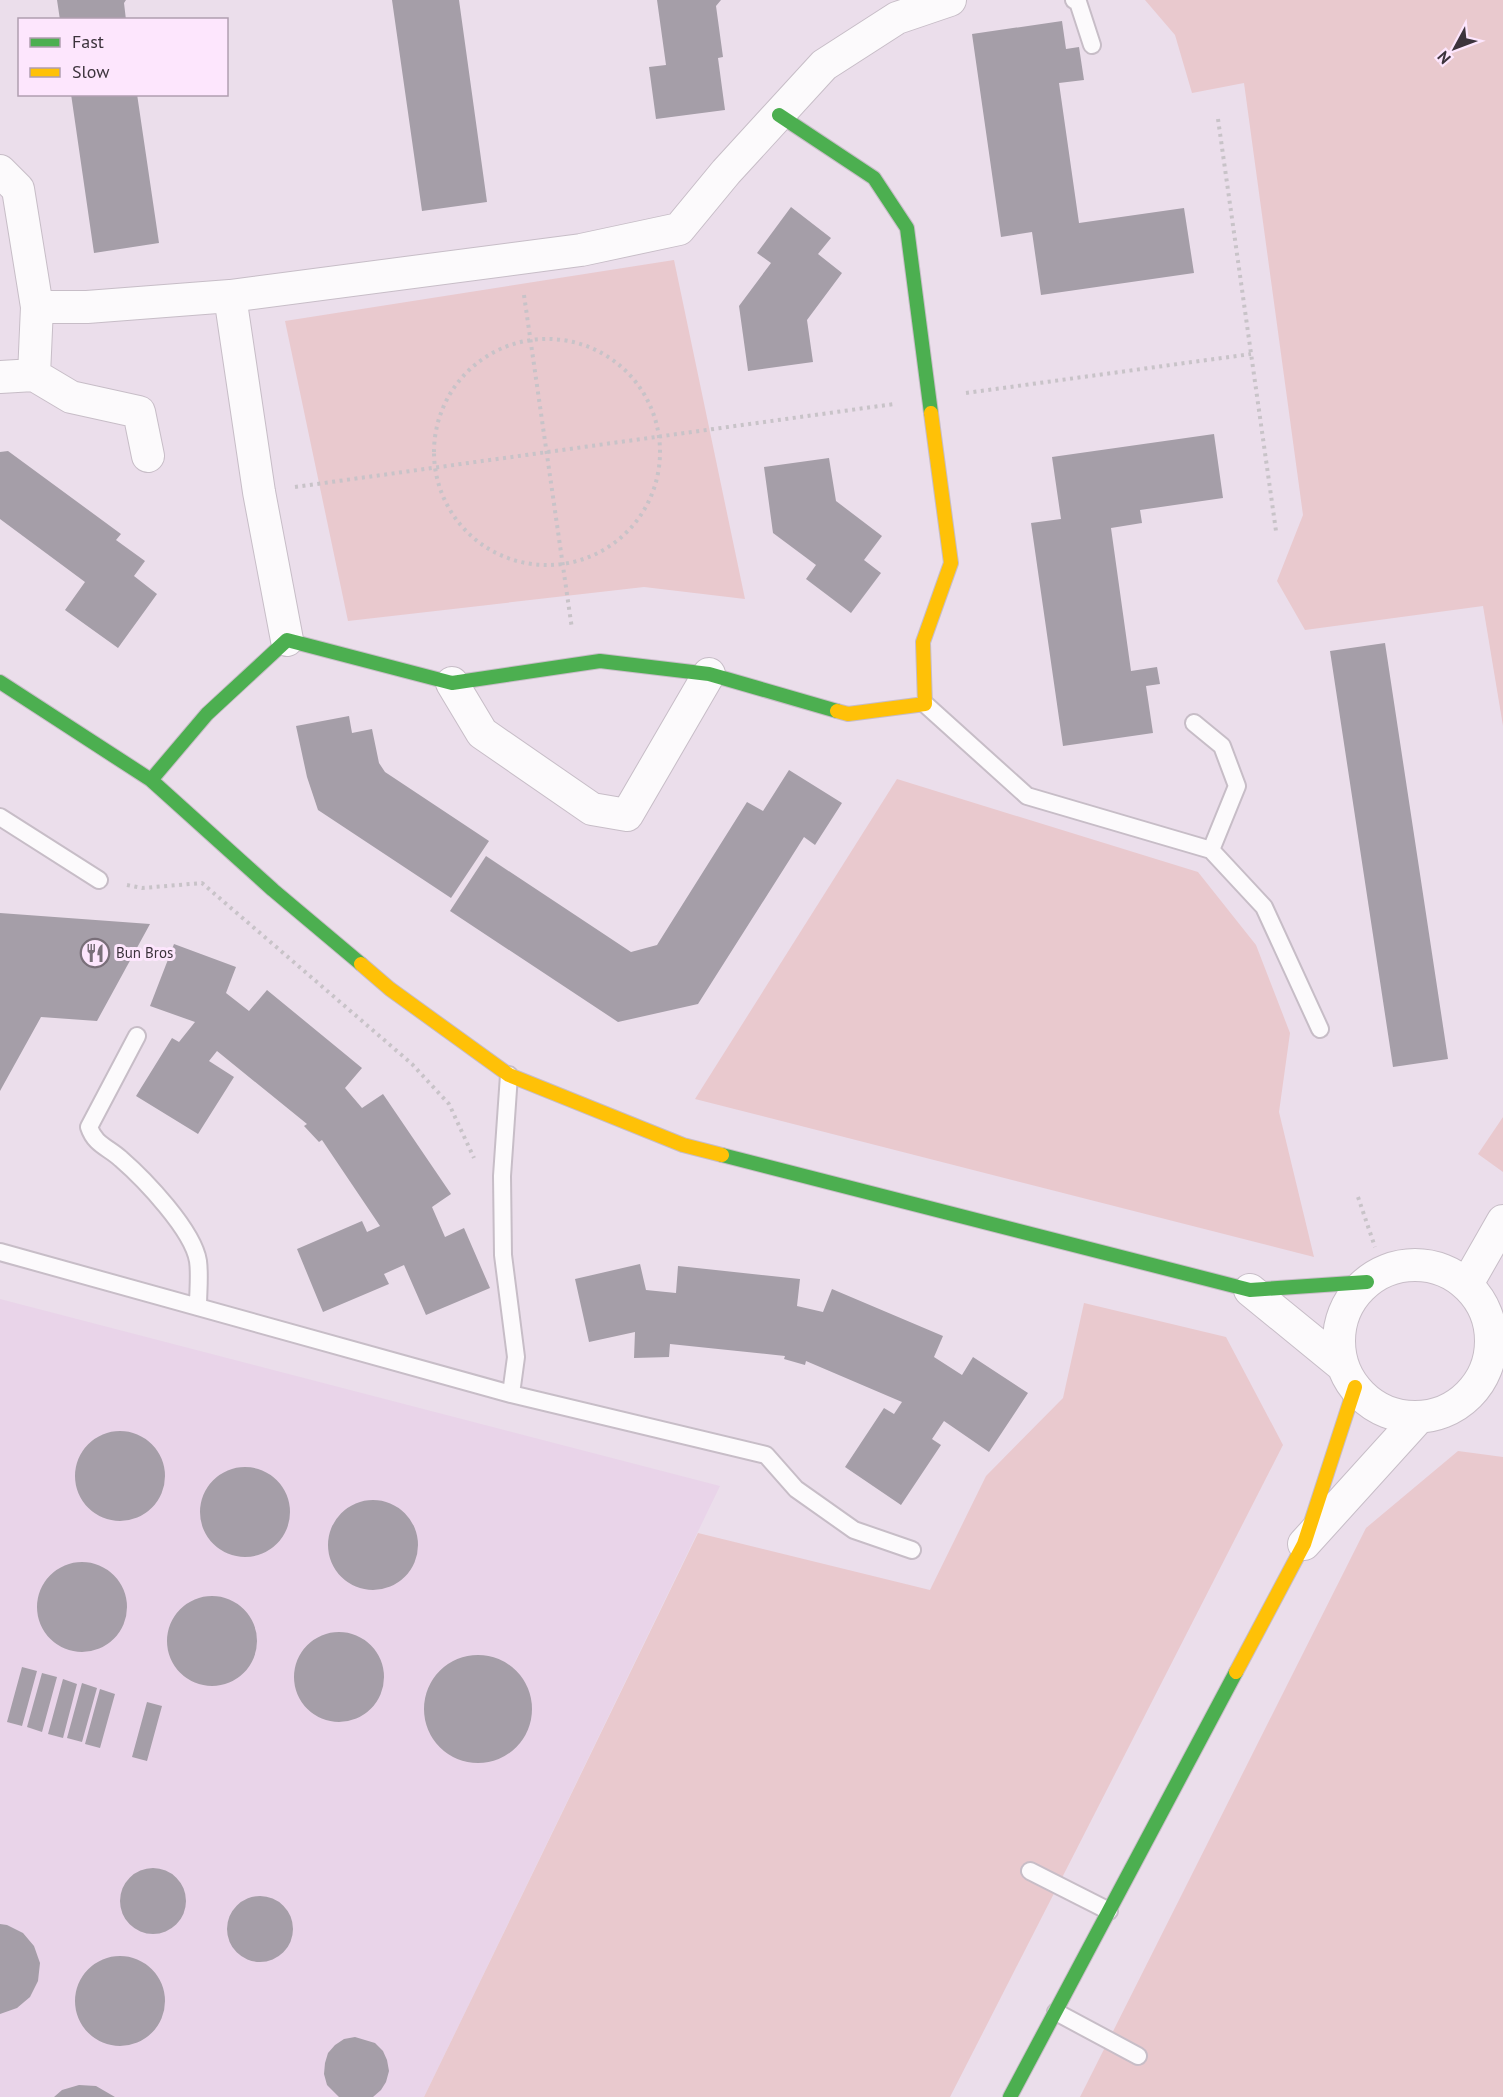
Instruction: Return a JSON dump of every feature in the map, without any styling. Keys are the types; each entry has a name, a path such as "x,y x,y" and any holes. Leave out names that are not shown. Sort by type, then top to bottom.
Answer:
{"street":[{"path":"37,307 87,307 230,296 581,250 679,229 726,172 824,65 897,18 950,0"},
{"path":"287,639 452,683 600,661 709,674 848,714 925,704 923,642 951,562 907,228 874,178 779,115"},
{"path":"0,171 18,189 37,307 34,375"},
{"path":"230,296 259,492 287,639"},
{"path":"0,377 34,375 71,397 139,412 148,456"},
{"path":"151,780 207,714 287,639"},
{"path":"452,683 482,733 592,809 627,815 709,674"},
{"path":"0,682 151,780 273,890 390,989 509,1075 683,1145 1250,1290 1375,1277"},
{"path":"1467,1284 1503,1221"},
{"path":"1010,2097 1304,1544 1349,1376 1339,1342 1342,1319 1354,1295 1375,1277 1395,1267 1420,1265 1445,1270 1467,1284 1482,1305 1491,1329 1490,1354 1493,1384 1444,1412 1419,1417 1393,1414 1372,1403 1349,1376 1250,1290"},
{"path":"1304,1544 1419,1417"}],"lane":[{"path":"1074,0 1078,2 1092,45"},
{"path":"925,704 1027,796 1211,850 1264,907 1320,1029"},
{"path":"1194,723 1222,746 1237,786 1211,850"},
{"path":"0,817 99,880"},
{"path":"137,1036 89,1127 93,1139 135,1171 176,1218 193,1243 198,1261 198,1307"},
{"path":"509,1075 502,1176 503,1255 516,1357 511,1394"},
{"path":"0,1252 511,1394 766,1455 796,1489 854,1530 912,1550"},
{"path":"1030,1871 1109,1911"},
{"path":"1056,2012 1138,2056"}],"path":[{"path":"1218,119 1276,531"},
{"path":"519,258 577,665"},
{"path":"531,338 576,340 616,360 646,394 660,436 658,481 638,521 605,551 563,565 518,563 478,543 448,510 433,468 436,423 455,382 488,353 531,338"},
{"path":"259,492 1251,354"},
{"path":"99,880 142,888 202,884 412,1064 449,1104 473,1158 502,1176"},
{"path":"1358,1197 1375,1277"}],"shaded area":[{"path":"1145,0 1503,0 1503,726 1483,606 1305,630 1277,581 1303,515 1244,83 1192,93 1175,35"},
{"path":"674,260 745,599 644,587 348,621 285,321"},
{"path":"897,779 1198,872 1256,945 1290,1033 1279,1112 1314,1257 695,1099"},
{"path":"1503,1117 1503,1172 1478,1154"},
{"path":"0,1299 720,1486 424,2097 0,2097"},
{"path":"1084,1303 1226,1337 1283,1445 950,2097 424,2097 698,1533 930,1590 986,1476 1063,1398"},
{"path":"1458,1451 1503,1457 1503,2097 1080,2097 1366,1528"}],"building":[{"path":"57,0 126,0 124,3 126,18 60,18"},
{"path":"392,0 459,0 487,202 422,211"},
{"path":"657,0 721,0 716,6 723,57 718,58 725,110 656,119 649,67 666,65"},
{"path":"1062,21 1066,49 1079,47 1084,80 1059,83 1079,223 1184,208 1194,273 1041,295 1032,232 1001,237 972,34"},
{"path":"71,96 137,96 159,243 94,253"},
{"path":"791,207 831,238 818,254 842,273 807,320 813,362 748,371 739,306 771,263 757,253"},
{"path":"1214,434 1223,498 1140,510 1142,523 1111,528 1131,671 1157,667 1160,684 1146,686 1153,733 1063,746 1031,523 1061,519 1052,457"},
{"path":"8,451 121,534 116,540 145,561 134,576 157,594 118,648 65,610 85,582 0,519 0,452"},
{"path":"829,458 836,501 882,536 864,560 881,573 851,613 806,579 816,565 773,533 764,467"},
{"path":"1385,643 1448,1059 1393,1067 1330,651"},
{"path":"349,716 352,733 372,729 379,763 385,772 489,841 451,898 318,810 307,777 296,726"},
{"path":"789,770 842,803 815,845 804,837 698,1004 618,1022 450,911 486,856 631,952 657,945 747,802 763,811"},
{"path":"0,913 150,924 97,1021 41,1017 0,1091"},
{"path":"174,944 236,967 226,993 249,1011 267,990 362,1068 345,1088 362,1108 383,1094 451,1194 432,1207 445,1237 464,1228 490,1288 426,1315 404,1265 384,1274 389,1284 323,1312 297,1249 362,1221 367,1232 380,1226 322,1140 319,1142 304,1126 307,1124 217,1051 209,1061 234,1077 198,1134 136,1096 172,1038 179,1042 195,1022 150,1006"},
{"path":"640,1264 646,1290 676,1293 678,1266 800,1279 797,1306 823,1312 832,1289 943,1336 934,1357 962,1375 973,1357 1028,1393 989,1452 944,1421 932,1439 941,1445 901,1505 845,1467 884,1408 894,1414 902,1402 806,1361 805,1365 784,1359 785,1356 670,1344 669,1357 634,1358 635,1332 589,1342 575,1279"},
{"path":"120,1431 137,1435 152,1444 161,1459 165,1476 161,1493 152,1508 137,1517 120,1521 103,1517 88,1508 79,1493 75,1476 79,1459 88,1444 103,1435"},
{"path":"245,1467 262,1471 277,1480 286,1495 290,1512 286,1529 277,1544 262,1553 245,1557 228,1553 213,1544 204,1529 200,1512 204,1495 213,1480 228,1471"},
{"path":"373,1500 390,1504 405,1513 414,1528 418,1545 414,1562 405,1577 390,1586 373,1590 356,1586 341,1577 332,1562 328,1545 332,1528 341,1513 356,1504"},
{"path":"82,1562 99,1566 114,1575 123,1590 127,1607 123,1624 114,1639 99,1648 82,1652 65,1648 50,1639 41,1624 37,1607 41,1590 50,1575 65,1566"},
{"path":"212,1596 229,1600 244,1609 253,1624 257,1641 253,1658 244,1673 229,1682 212,1686 195,1682 180,1673 171,1658 167,1641 171,1624 180,1609 195,1600"},
{"path":"339,1632 356,1636 371,1645 380,1660 384,1677 380,1694 371,1709 356,1718 339,1722 322,1718 307,1709 298,1694 294,1677 298,1660 307,1645 322,1636"},
{"path":"478,1655 499,1659 516,1671 528,1688 532,1709 528,1730 516,1747 499,1759 478,1763 457,1759 440,1747 428,1730 424,1709 428,1688 440,1671 457,1659"},
{"path":"22,1667 37,1671 22,1726 7,1722"},
{"path":"42,1673 57,1677 42,1732 27,1727"},
{"path":"63,1679 77,1684 63,1738 48,1734"},
{"path":"82,1683 97,1688 82,1742 67,1738"},
{"path":"100,1689 115,1694 100,1748 85,1744"},
{"path":"147,1702 162,1706 147,1761 132,1757"},
{"path":"153,1868 166,1871 176,1878 183,1888 186,1901 183,1914 176,1924 166,1931 153,1934 140,1931 130,1924 123,1914 120,1901 123,1888 130,1878 140,1871"},
{"path":"260,1896 273,1899 283,1906 290,1916 293,1929 290,1942 283,1952 273,1959 260,1962 247,1959 237,1952 230,1942 227,1929 230,1916 237,1906 247,1899"},
{"path":"0,1924 23,1933 34,1946 40,1963 38,1981 30,1997 17,2008 0,2014"},
{"path":"120,1956 137,1960 152,1969 161,1984 165,2001 161,2018 152,2033 137,2042 120,2046 103,2042 88,2033 79,2018 75,2001 79,1984 88,1969 103,1960"},
{"path":"355,2037 375,2043 383,2051 387,2060 389,2071 386,2082 373,2097 339,2097 327,2085 324,2074 328,2053 344,2039"},
{"path":"79,2085 96,2086 115,2097 54,2097 62,2090"}],"traffic: fast":[{"path":"779,115 874,178 907,228 931,413"},
{"path":"151,780 207,714 287,640 452,683 600,661 709,674 837,711"},
{"path":"0,682 151,780 273,890 361,964"},
{"path":"722,1155 1250,1290 1367,1282"},
{"path":"1010,2097 1236,1672"}],"traffic: slow":[{"path":"837,711 848,714 925,704 923,642 951,563 931,413"},
{"path":"361,964 390,989 509,1075 683,1145 722,1155"},
{"path":"1236,1672 1304,1544 1355,1387"}],"place":[{"name":"Bun Bros","path":"95,953"}]}
